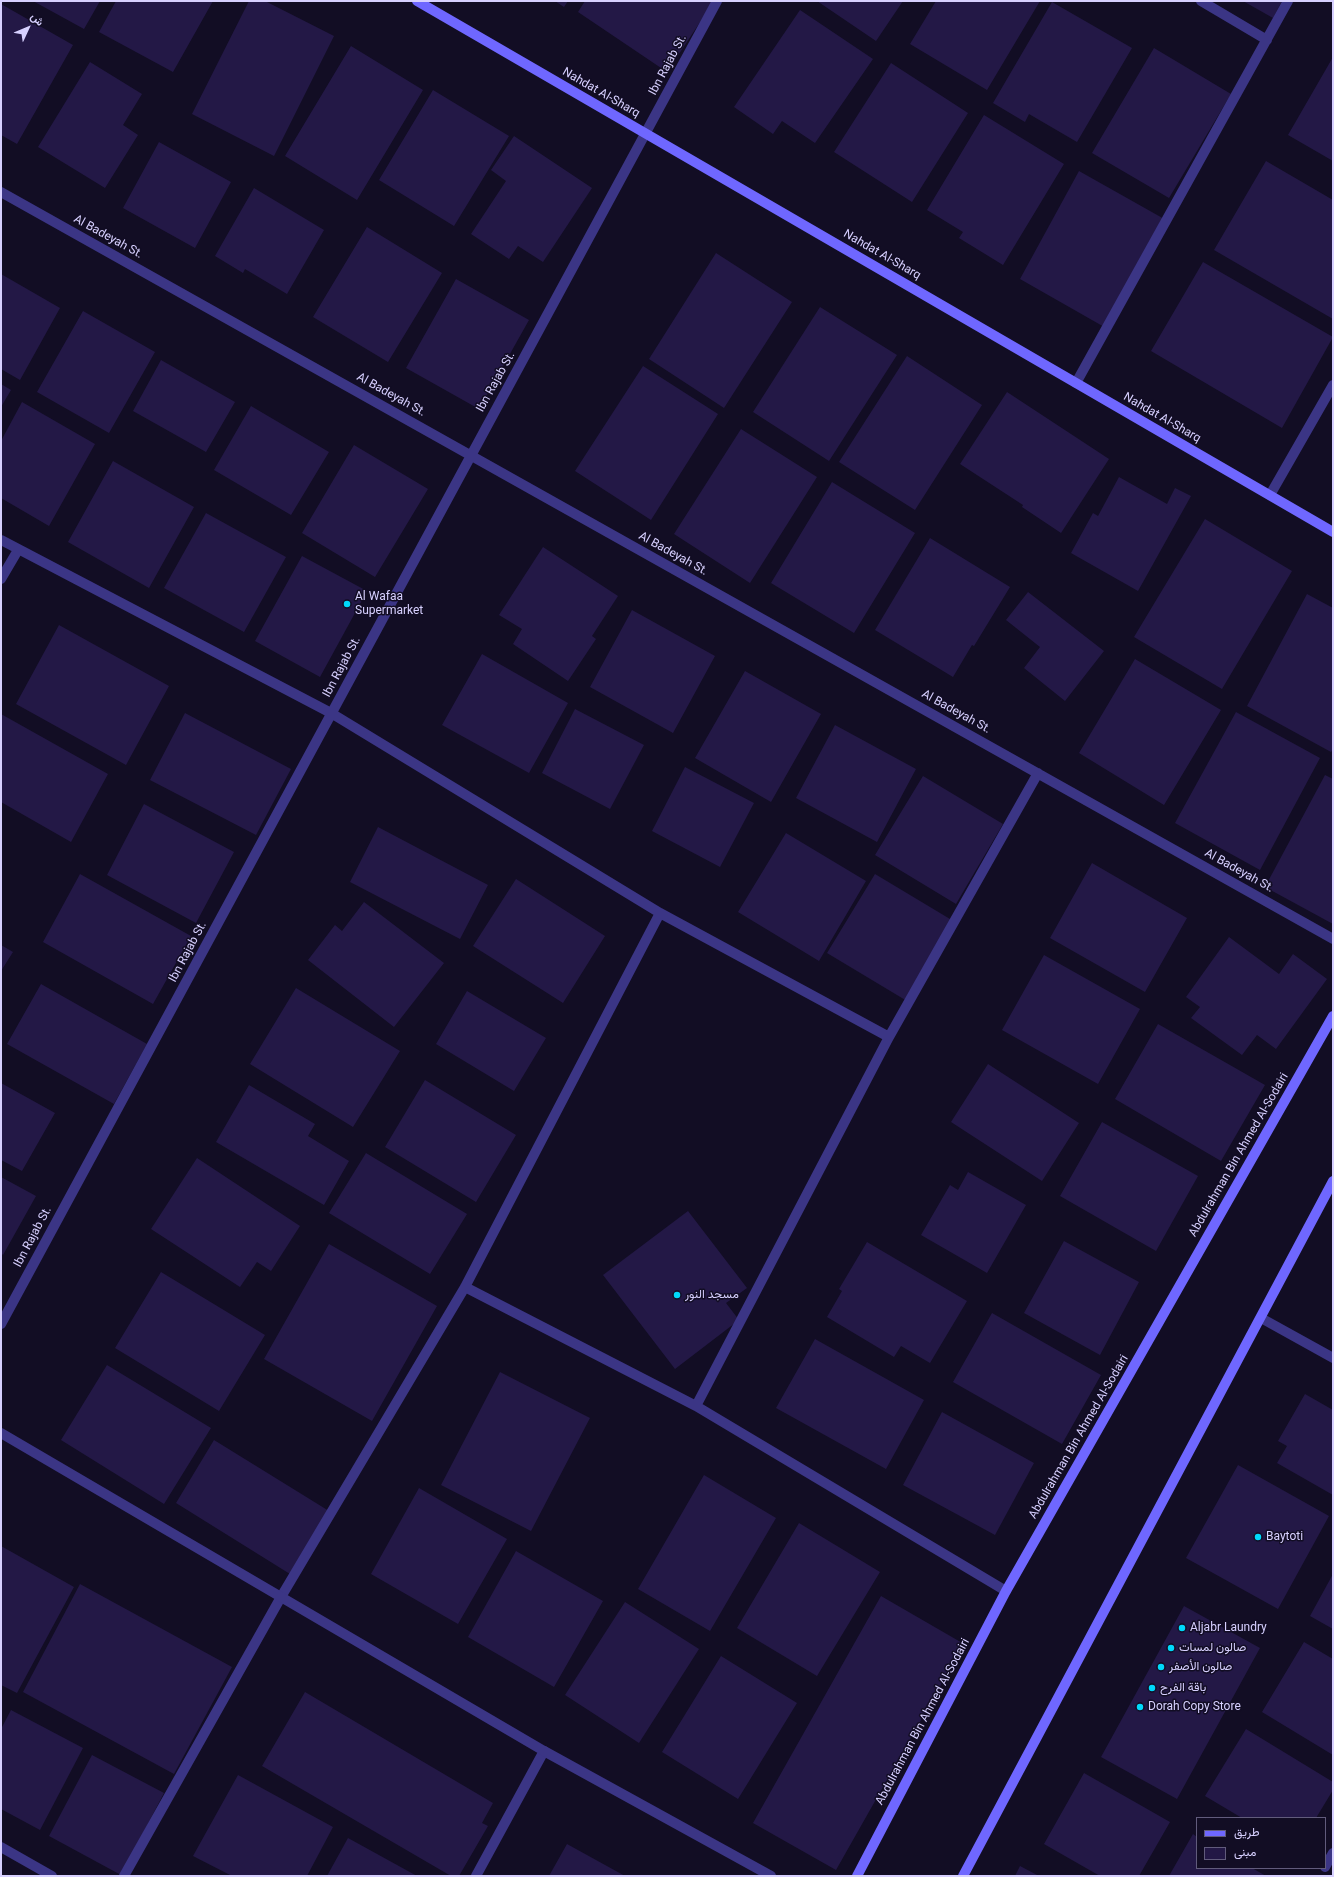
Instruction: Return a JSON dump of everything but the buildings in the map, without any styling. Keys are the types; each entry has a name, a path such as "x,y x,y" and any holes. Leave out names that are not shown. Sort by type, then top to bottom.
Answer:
{"street":[{"name":"Nahdat Al-Sharq","path":"417,1 1333,532"},
{"name":"Ibn Rajab St.","path":"1,1324 717,1"},
{"path":"1200,1 1267,40"},
{"path":"1076,383 1288,1"},
{"name":"Al Badeyah St.","path":"1,192 1333,939"},
{"path":"1270,495 1333,385"},
{"path":"1,540 331,713 660,913 889,1037"},
{"path":"1,579 18,550"},
{"path":"696,1406 889,1037 1038,773"},
{"path":"124,1876 281,1597 464,1287 660,913"},
{"name":"Abdulrahman Bin Ahmed Al-Sodairi","path":"857,1876 1006,1591 1333,1016"},
{"path":"963,1876 1333,1181"},
{"path":"464,1287 696,1406 1006,1591"},
{"path":"1261,1318 1333,1358"},
{"path":"1,1433 544,1751 771,1876"},
{"path":"476,1876 544,1751"},
{"path":"1,1847 52,1876"},
{"path":"1326,1866 1333,1852"}],"place":[{"name":"Al Wafaa Supermarket","path":"347,604"},
{"name":"مسجد النور","path":"677,1295"},
{"name":"Baytoti","path":"1258,1537"},
{"name":"Aljabr Laundry","path":"1182,1628"},
{"name":"صالون لمسات","path":"1171,1648"},
{"name":"صالون الأصفر","path":"1161,1667"},
{"name":"باقة الفرح","path":"1152,1688"},
{"name":"Dorah Copy Store","path":"1140,1707"}]}
